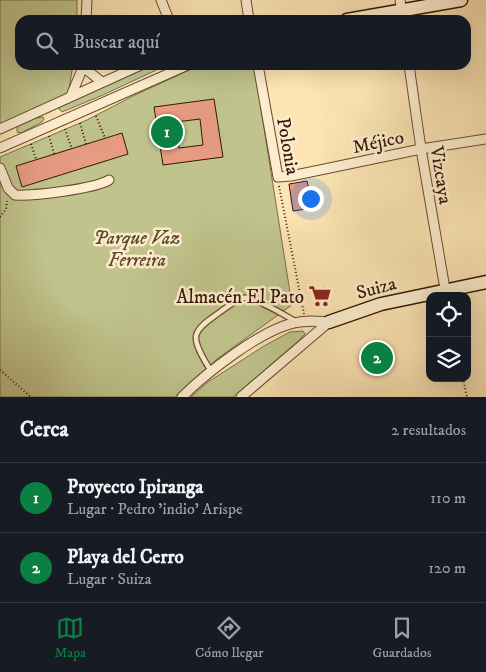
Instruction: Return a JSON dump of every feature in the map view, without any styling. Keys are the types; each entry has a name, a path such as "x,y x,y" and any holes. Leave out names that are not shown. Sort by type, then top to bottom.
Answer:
{"street":[{"path":"86,15 87,0"},
{"path":"161,0 167,15"},
{"path":"246,0 249,15"},
{"path":"374,15 461,0"},
{"path":"71,96 81,70"},
{"path":"88,70 102,82"},
{"path":"0,129 130,70"},
{"path":"0,148 177,70"},
{"name":"Polonia","path":"259,70 278,177"},
{"name":"Vizcaya","path":"410,70 445,289"},
{"path":"48,106 59,121"},
{"path":"11,123 19,139"},
{"name":"Méjico","path":"278,177 486,138"},
{"path":"0,168 15,195 53,192 109,180"},
{"name":"Suiza","path":"300,322 329,322 381,304 445,289 486,282"},
{"path":"182,397 211,371 260,337 278,328 300,322"},
{"path":"241,397 329,322"}],"lane":[{"path":"211,371 202,356 195,338 196,333 207,322 232,304 243,298 253,299 300,322"}],"path":[{"path":"92,107 105,138"},
{"path":"77,114 86,144"},
{"path":"59,121 72,149"},
{"path":"47,127 54,154"},
{"path":"28,135 36,160"},
{"name":"Polonia","path":"278,177 300,322"},
{"path":"0,216 6,209 8,196 12,192"},
{"path":"0,370 30,397"},
{"path":"464,382 467,397"}],"green space":[{"path":"0,0 77,0 77,15 15,15 15,70 72,70 68,95 0,126"},
{"path":"138,70 156,70 62,112 59,109 60,105"},
{"name":"Parque Vaz Ferreira","path":"189,70 255,70 292,305 217,359 175,397 0,397 0,157 87,120"},
{"path":"43,117 42,122 21,133 17,132 17,126"},
{"path":"303,331 305,334 297,342 233,397 191,397 208,382 264,346 290,332"}],"building":[{"path":"214,99 223,157 163,165 154,107","holes":["200,119 203,145 179,148 176,122"]},
{"path":"122,133 128,154 22,187 16,166"},
{"path":"307,181 313,208 293,211 289,184"},
{"name":"Almacén El Pato","path":"324,288 326,303 317,304 314,290"}],"place":[{"name":"Proyecto Ipiranga","path":"167,132"},
{"name":"Almacén El Pato","path":"320,296"},
{"name":"Playa del Cerro","path":"377,358"}]}
